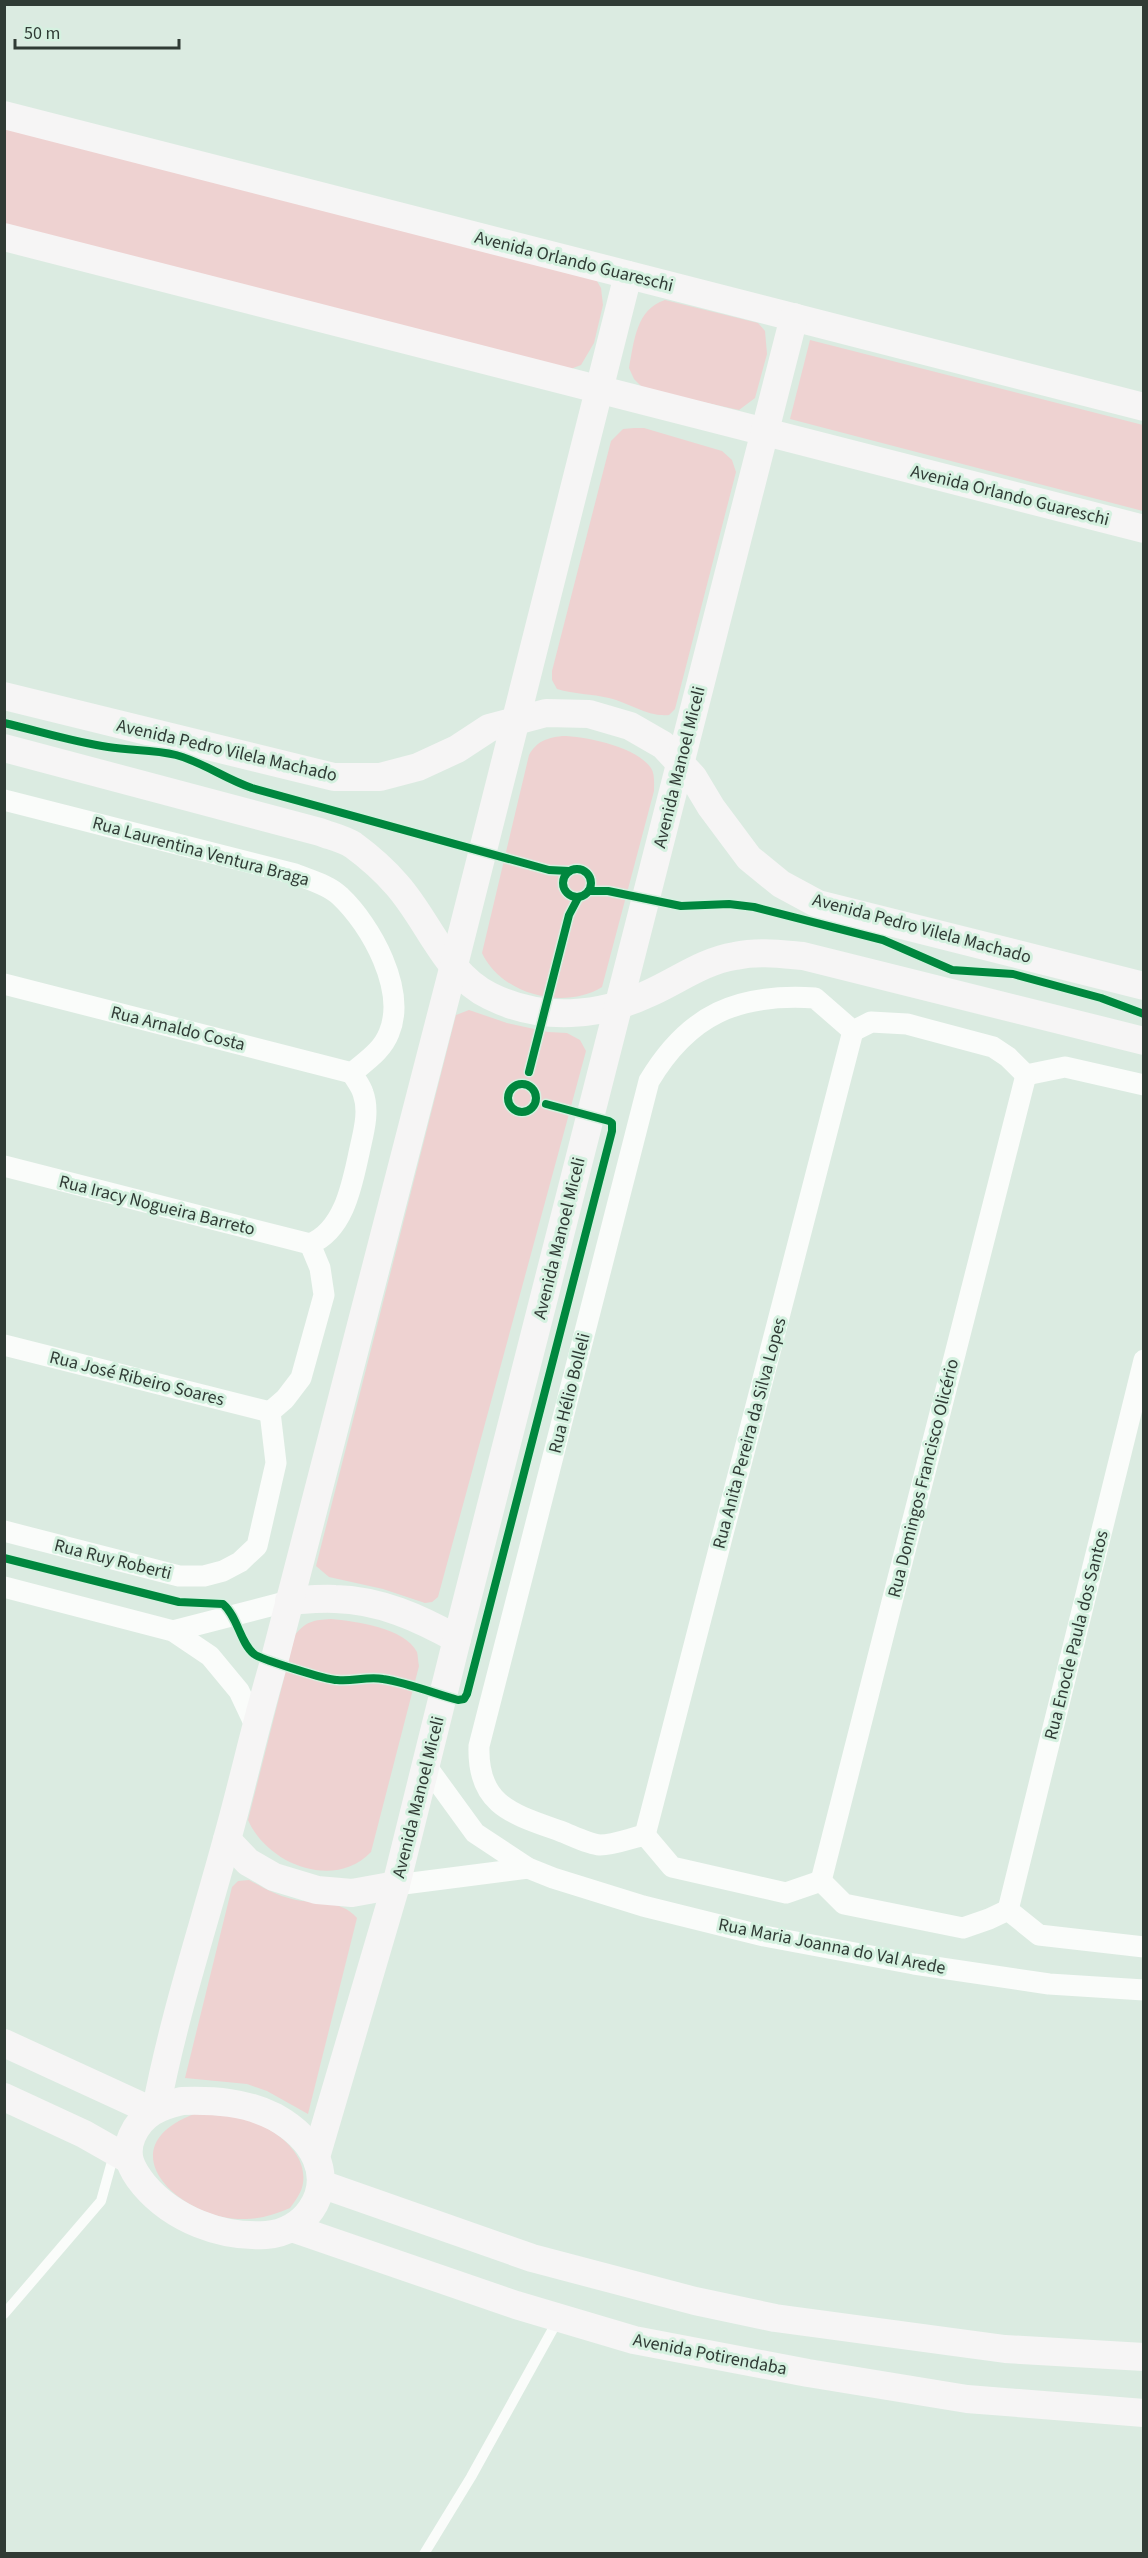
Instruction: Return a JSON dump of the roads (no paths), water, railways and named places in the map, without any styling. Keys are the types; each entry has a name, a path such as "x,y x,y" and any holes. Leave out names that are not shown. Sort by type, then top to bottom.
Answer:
{"street":[{"name":"Avenida Orlando Guareschi","path":"4,115 1143,407"},
{"name":"Avenida Orlando Guareschi","path":"4,237 1143,529"},
{"path":"154,2110 170,2042 227,1840 454,965 628,275"},
{"name":"Avenida Manoel Miceli","path":"318,2170 427,1767 457,1639 794,317"},
{"name":"Avenida Pedro Vilela Machado","path":"4,696 334,777 380,777 418,767 457,749 489,728 546,713 589,714 630,726 663,744 693,777 711,807 749,858 782,884 818,904 1143,986"},
{"path":"4,748 320,832 352,844 397,885 467,982 488,995 520,1009 564,1015 604,1010 651,992 690,970 734,956 767,952 803,956 1143,1041"},
{"name":"Rua Laurentina Ventura Braga","path":"4,800 295,874 339,894 356,914 373,941 388,973 395,1001 390,1032 376,1054 352,1072"},
{"name":"Rua Arnaldo Costa","path":"4,984 352,1072"},
{"name":"Rua Hélio Bolleli","path":"645,1835 599,1845 519,1816 501,1807 489,1790 479,1768 479,1746 649,1081 662,1060 681,1037 698,1023 726,1007 757,999 814,998 853,1031"},
{"path":"853,1031 871,1022 907,1024 993,1047 1008,1057 1026,1075 1065,1067 1143,1085"},
{"name":"Rua Anita Pereira da Silva Lopes","path":"645,1835 853,1031"},
{"path":"270,1412 285,1399 301,1378 324,1295 320,1268 310,1244 321,1240 337,1220 349,1196 366,1123 364,1094 352,1072"},
{"name":"Rua Domingos Francisco Olicério","path":"821,1881 1026,1075"},
{"name":"Rua Iracy Nogueira Barreto","path":"4,1166 310,1244"},
{"name":"Rua José Ribeiro Soares","path":"4,1345 270,1412"},
{"name":"Rua Enocle Paula dos Santos","path":"1008,1910 1143,1360"},
{"name":"Rua Ruy Roberti","path":"4,1531 179,1576 204,1576 223,1571 240,1562 257,1546 276,1463 270,1412"},
{"path":"4,1587 173,1631 210,1656 239,1691 255,1725"},
{"path":"173,1631 289,1601 336,1599 379,1604 420,1618 457,1639"},
{"name":"Rua Maria Joanna do Val Arede","path":"427,1767 475,1833 528,1868 553,1878 643,1906 764,1936 914,1964 1049,1984 1143,1990"},
{"path":"645,1835 672,1867 786,1893 821,1881 844,1904 963,1928 1008,1910 1039,1935 1143,1947"},
{"path":"227,1840 248,1862 274,1877 317,1890 352,1893 396,1885"},
{"name":"Rua Maria Joanna do Val Arede","path":"396,1885 528,1868"},
{"path":"4,2043 154,2110"},
{"path":"4,2097 122,2155 156,2199 183,2217 216,2229 243,2234 269,2235 292,2228 312,2210 318,2170 309,2145 291,2128 258,2110 238,2104 205,2100 182,2101 154,2110 138,2125 122,2155"},
{"path":"318,2170 532,2258 695,2301 775,2318 1005,2349 1143,2357"},
{"name":"Avenida Potirendaba","path":"292,2228 559,2318 634,2340 967,2398 1143,2413"}],"lane":[{"path":"4,2314 101,2201 122,2155"},
{"path":"424,2553 471,2477 559,2318"}]}
